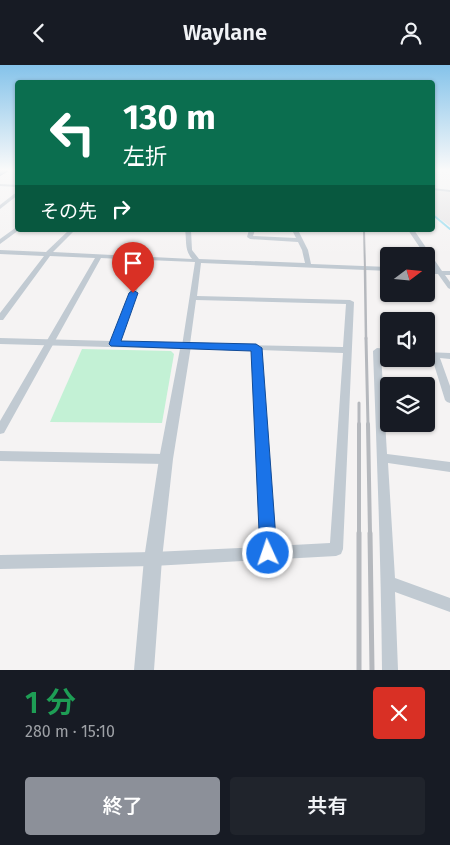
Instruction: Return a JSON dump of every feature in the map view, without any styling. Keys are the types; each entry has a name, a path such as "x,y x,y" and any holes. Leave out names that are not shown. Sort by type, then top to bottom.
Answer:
{"street":[{"path":"0,208 10,199"},
{"path":"0,242 15,230"},
{"path":"0,318 48,254 70,232"},
{"path":"188,232 187,246 190,255 198,261"},
{"path":"251,232 250,237 299,240"},
{"path":"296,232 305,249 308,265"},
{"path":"413,232 450,287"},
{"path":"1,253 380,269"},
{"path":"0,430 99,256"},
{"path":"115,344 145,258"},
{"path":"144,670 153,559 166,459 186,346 198,261"},
{"path":"435,273 450,273"},
{"path":"0,562 153,559 336,549 350,302 193,298"},
{"path":"0,341 348,350"},
{"path":"256,348 268,553"},
{"path":"380,351 376,351 388,582 390,670"},
{"path":"435,355 450,356"},
{"path":"435,364 450,400"},
{"path":"0,457 166,459"},
{"path":"381,458 450,467"},
{"path":"388,582 450,605"}],"shaded area":[{"path":"435,199 450,199 450,226 435,215"}],"green space":[{"path":"82,349 171,351 174,354 162,423 50,422"}],"waterway":[{"path":"435,216 450,229"}],"railway":[{"path":"364,232 365,270"},
{"path":"365,269 366,339"},
{"path":"366,338 368,425"},
{"path":"359,403 359,670"},
{"path":"368,424 370,534"},
{"path":"370,533 372,670"}],"route":[{"path":"133,293 115,344 256,348 268,553"}]}
